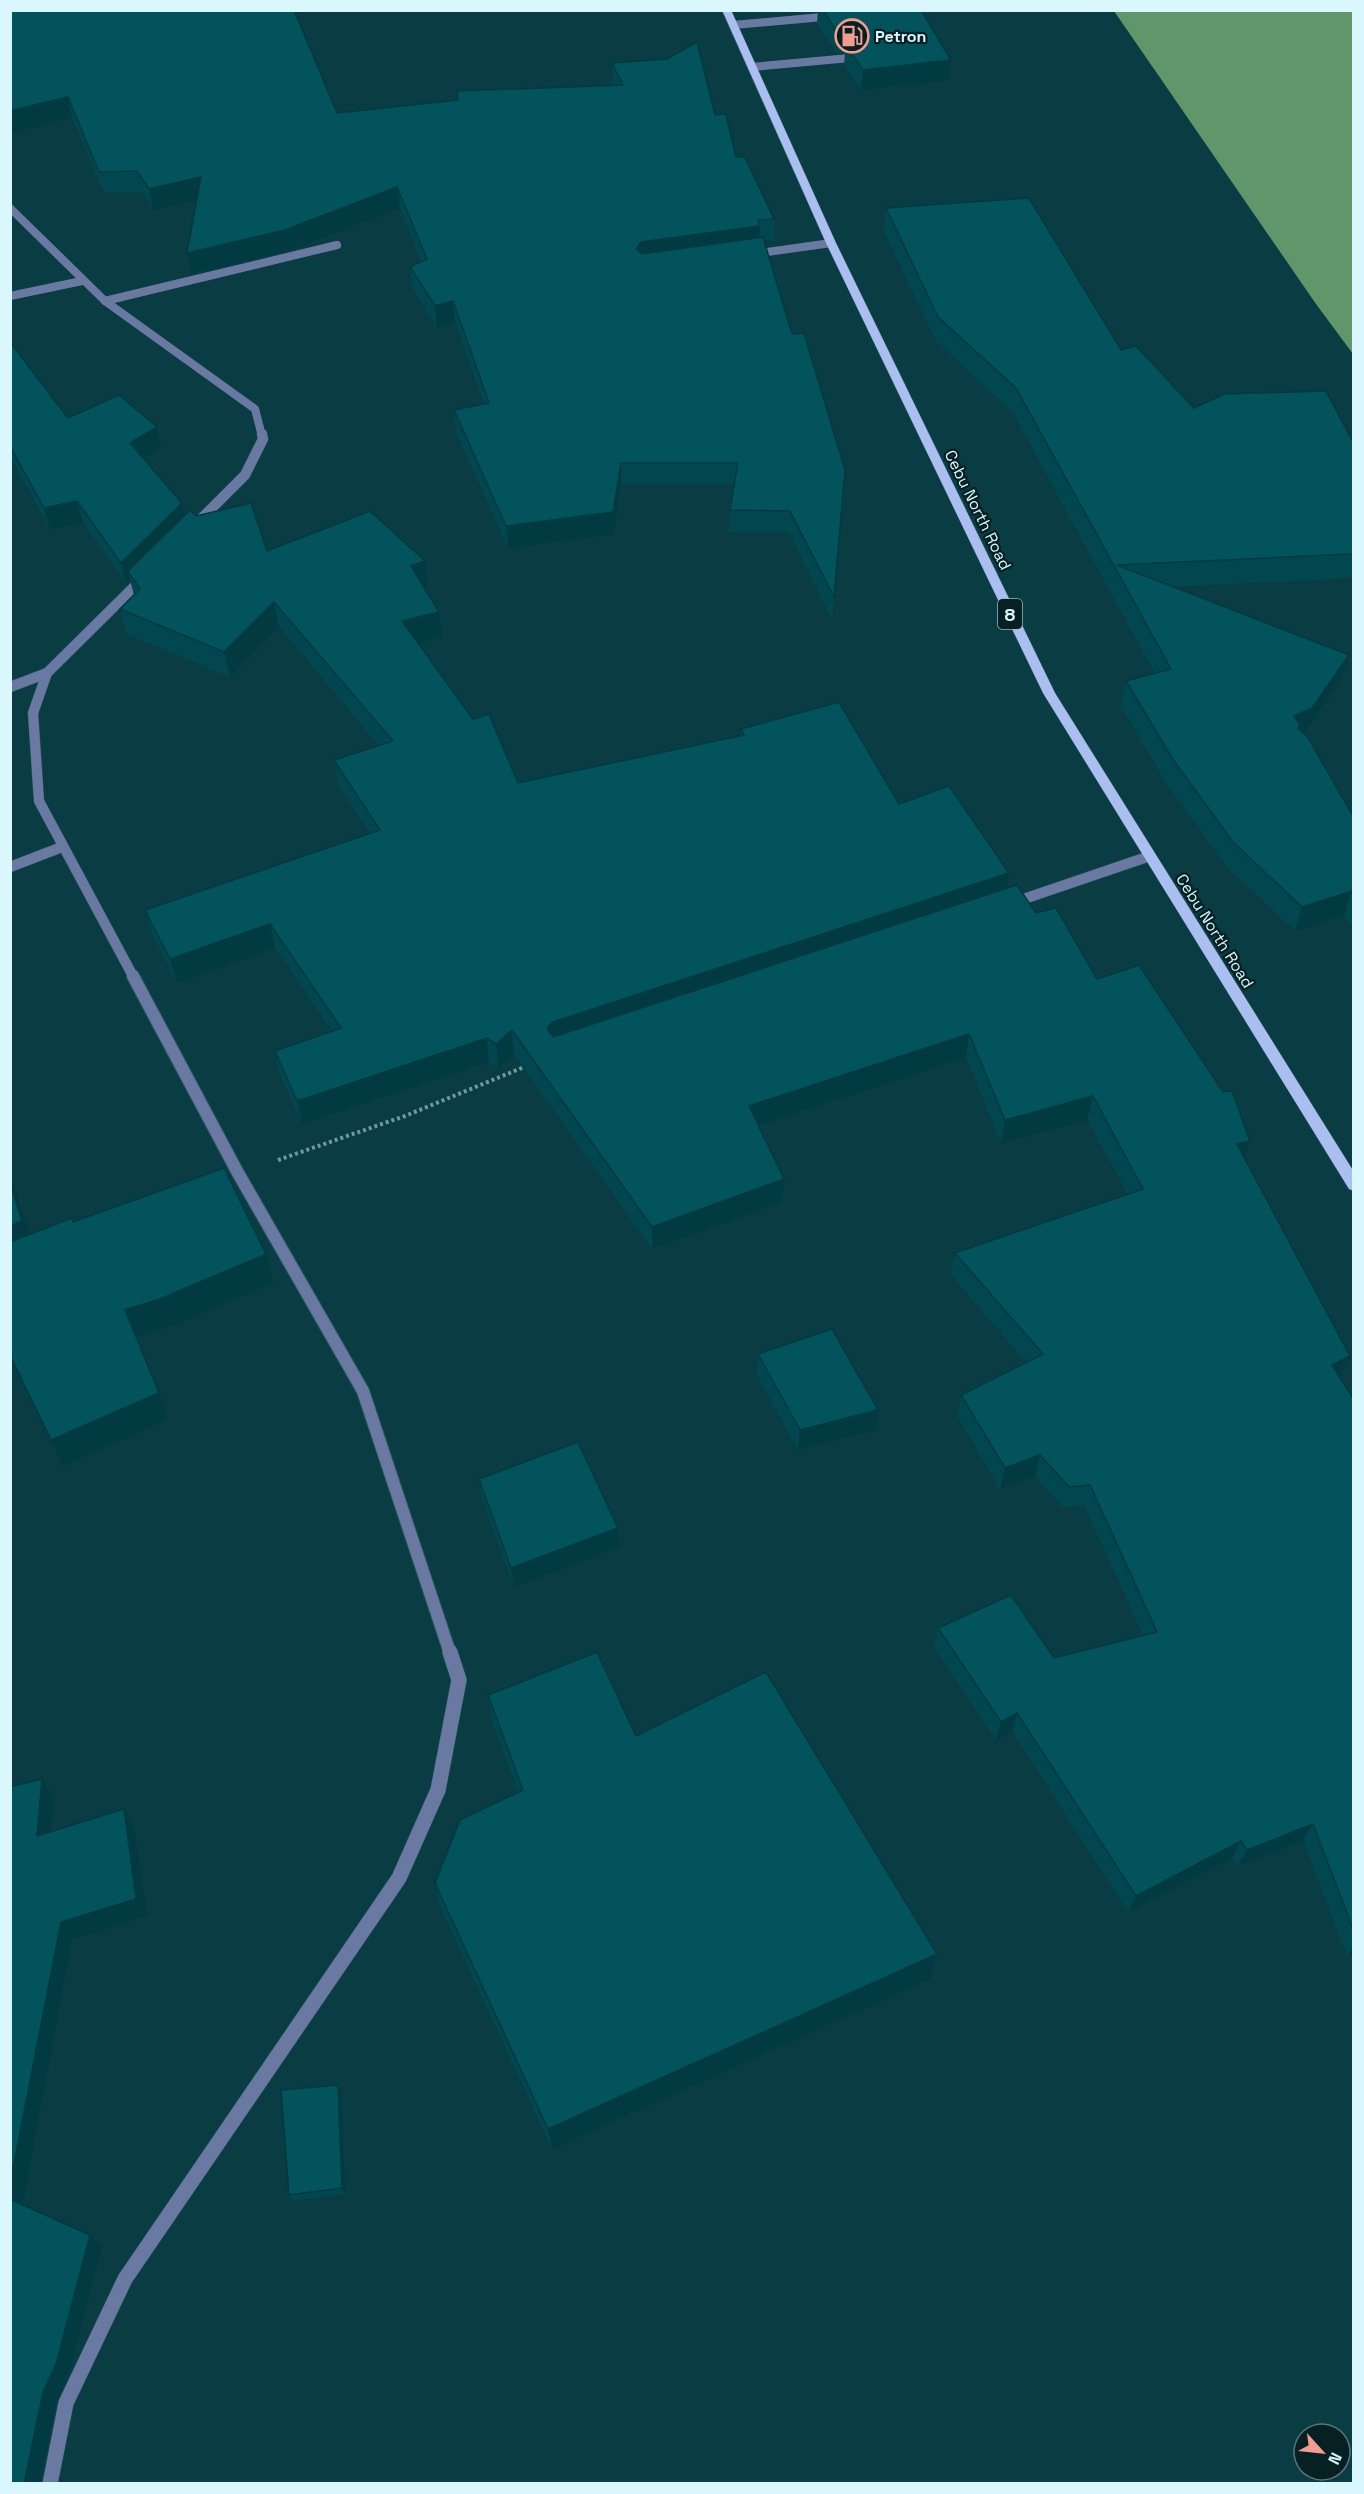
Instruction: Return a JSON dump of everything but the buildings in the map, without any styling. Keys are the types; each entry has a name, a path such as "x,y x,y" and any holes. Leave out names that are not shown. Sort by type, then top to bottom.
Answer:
{"main road":[{"name":"Cebu North Road","path":"726,10 831,243 1049,693 1353,1185"}],"street":[{"path":"733,25 842,15"},
{"path":"752,67 861,57 857,47"},
{"path":"10,208 105,302 255,409 263,439 245,475 188,533"},
{"path":"740,255 831,243"},
{"path":"105,302 337,245"},
{"path":"10,296 82,281"},
{"path":"10,687 47,673 154,566"},
{"path":"47,673 33,712 34,768 39,801 232,1175 363,1391 459,1680 438,1790 399,1878 125,2279 66,2403 50,2484"},
{"path":"10,867 62,847"},
{"path":"1003,906 1149,856"}],"path":[{"path":"232,1175 360,1134 453,1099 538,1061"}],"shaded area":[{"path":"1114,11 1353,11 1353,354 1316,304"}],"place":[{"name":"Petron","path":"852,36"}]}
